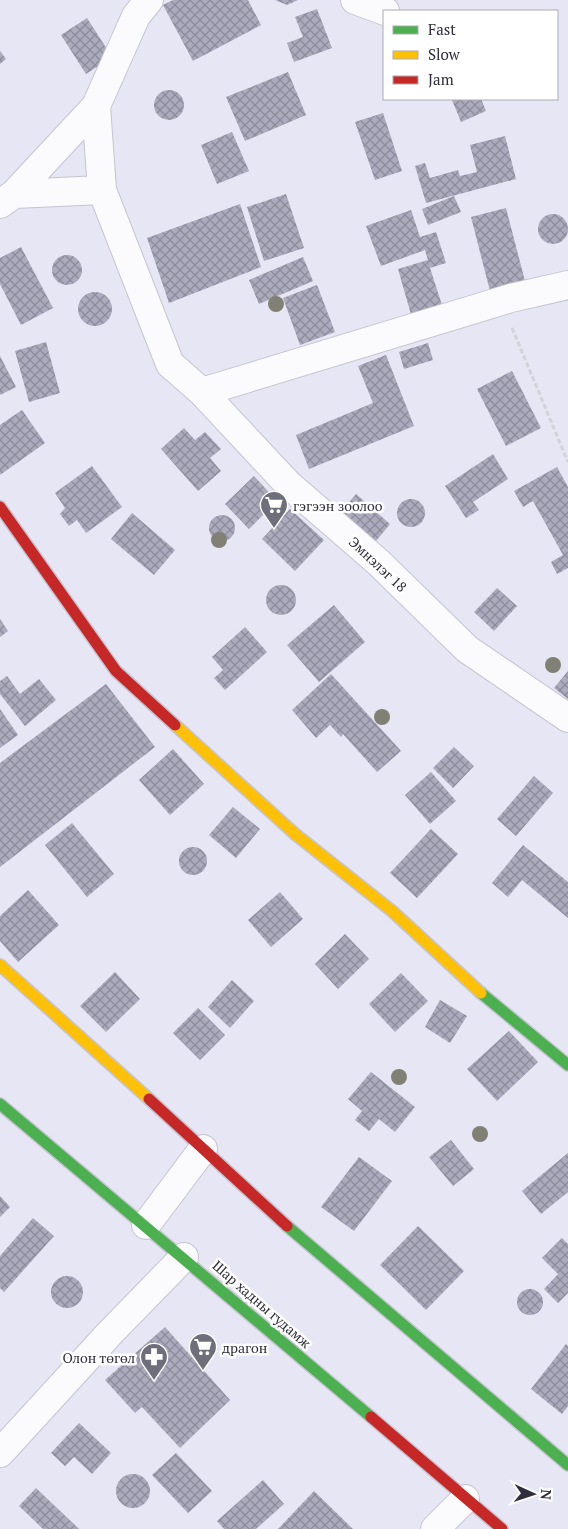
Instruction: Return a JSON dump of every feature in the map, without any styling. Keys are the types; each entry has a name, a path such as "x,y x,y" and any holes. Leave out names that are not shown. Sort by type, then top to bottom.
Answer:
{"street":[{"path":"7,199 96,106 136,16 150,0"},
{"path":"355,0 383,11"},
{"name":"Эмнэлэг 18","path":"96,106 102,190 170,364 202,392 288,484 378,562 467,649 568,718"},
{"path":"7,199 102,190"},
{"path":"202,392 501,302 568,285"},
{"path":"0,507 116,671 295,834 392,911 481,994 568,1065"},
{"path":"0,964 377,1304 568,1465"},
{"name":"Шар хадны гудамж","path":"0,1104 184,1256 502,1529"},
{"path":"146,1225 203,1149"},
{"path":"0,1453 109,1334 184,1256"},
{"path":"435,1529 465,1499"}],"path":[{"path":"501,302 568,462"}],"building":[{"path":"173,0 248,0 261,25 193,61 163,5"},
{"path":"275,0 298,0 287,5"},
{"path":"317,9 332,48 294,62 287,43 303,37 295,17"},
{"path":"87,18 112,57 86,74 61,35"},
{"path":"0,51 6,59 0,64"},
{"path":"288,72 306,115 245,141 226,97"},
{"path":"169,90 179,95 184,105 179,115 169,120 159,115 154,105 159,95"},
{"path":"452,100 481,100 486,111 461,122"},
{"path":"383,113 402,171 375,180 355,122"},
{"path":"232,132 249,171 217,184 201,145"},
{"path":"505,136 516,179 426,203 415,166 425,163 430,178 458,170 460,176 477,172 470,145"},
{"path":"286,194 304,248 264,261 247,207"},
{"path":"454,196 461,212 428,225 422,209"},
{"path":"240,204 261,267 169,303 147,238"},
{"path":"506,208 526,285 491,295 471,217"},
{"path":"411,210 420,237 436,232 446,263 430,268 443,308 412,318 398,269 428,260 425,250 381,266 366,226"},
{"path":"553,214 564,218 568,229 564,240 553,244 542,240 538,229 542,218"},
{"path":"21,247 53,308 21,325 0,284 0,258"},
{"path":"67,255 73,256 81,264 81,276 73,284 67,285 61,284 53,276 52,270 53,264 61,256"},
{"path":"303,257 313,281 259,304 249,280"},
{"path":"317,285 335,332 300,345 283,298"},
{"path":"95,292 102,293 107,297 111,302 111,316 107,321 102,325 95,326 88,325 83,321 79,316 78,309 79,302 83,297 88,293"},
{"path":"46,342 60,393 29,402 15,351"},
{"path":"428,343 433,360 404,369 399,352"},
{"path":"386,355 414,426 309,469 296,435 373,403 358,366"},
{"path":"0,356 16,387 0,395"},
{"path":"512,371 541,428 506,446 477,389"},
{"path":"22,410 45,443 0,475 0,425"},
{"path":"184,428 195,440 205,432 221,449 210,458 221,471 198,491 161,449"},
{"path":"493,454 508,479 473,502 479,510 466,518 445,486"},
{"path":"92,466 122,507 86,533 77,520 69,526 60,514 65,508 55,493"},
{"path":"557,467 568,487 568,568 557,574 551,562 563,555 533,501 523,507 514,491"},
{"path":"254,476 277,501 249,529 225,504"},
{"path":"356,494 390,524 376,541 341,512"},
{"path":"411,499 421,503 425,513 421,523 411,527 401,523 397,513 401,503"},
{"path":"290,509 324,540 295,571 262,539"},
{"path":"132,513 175,550 154,575 111,539"},
{"path":"222,515 231,519 235,528 231,537 222,541 213,537 209,528 213,519"},
{"path":"281,585 291,590 296,600 291,610 281,615 271,610 266,600 271,590"},
{"path":"497,588 517,606 494,631 474,612"},
{"path":"334,605 365,642 319,682 287,645"},
{"path":"0,619 8,631 0,637"},
{"path":"245,627 267,652 225,690 214,678 223,670 212,657"},
{"path":"568,671 568,699 554,688"},
{"path":"331,674 401,751 377,772 343,734 341,737 330,725 316,738 292,710"},
{"path":"7,676 20,694 39,679 56,700 25,726 0,694 0,681"},
{"path":"106,684 155,747 0,867 0,763"},
{"path":"0,709 18,735 0,748"},
{"path":"454,747 474,766 453,788 433,768"},
{"path":"173,749 204,784 170,815 139,780"},
{"path":"431,772 456,801 430,824 405,795"},
{"path":"534,776 553,793 516,836 497,819"},
{"path":"233,807 260,829 236,858 209,835"},
{"path":"72,823 114,874 87,897 45,845"},
{"path":"431,829 458,854 417,898 390,873"},
{"path":"523,845 568,882 568,918 522,880 508,897 492,883"},
{"path":"193,847 203,851 207,861 203,871 193,875 183,871 179,861 183,851"},
{"path":"28,890 59,925 18,962 0,941 0,916"},
{"path":"280,892 303,919 271,947 248,920"},
{"path":"345,934 369,959 338,989 315,964"},
{"path":"115,972 140,999 106,1032 80,1006"},
{"path":"401,973 428,1001 395,1032 369,1004"},
{"path":"232,980 254,1001 230,1028 208,1007"},
{"path":"440,1000 467,1016 450,1043 425,1027"},
{"path":"198,1008 225,1035 200,1060 173,1033"},
{"path":"509,1031 538,1062 497,1101 467,1069"},
{"path":"371,1072 415,1107 395,1132 379,1119 369,1131 355,1120 362,1111 348,1099"},
{"path":"451,1140 474,1169 453,1186 429,1157"},
{"path":"568,1153 568,1192 541,1214 522,1191"},
{"path":"359,1157 392,1181 354,1231 321,1207"},
{"path":"0,1196 10,1207 0,1217"},
{"path":"33,1218 54,1236 4,1292 0,1288 0,1256"},
{"path":"418,1226 464,1271 426,1310 380,1265"},
{"path":"562,1238 568,1244 568,1293 558,1303 544,1289 558,1274 542,1258"},
{"path":"67,1276 73,1277 78,1281 82,1286 82,1298 78,1303 73,1307 67,1308 61,1307 56,1303 52,1298 51,1292 52,1286 56,1281 61,1277"},
{"path":"530,1289 539,1293 543,1302 539,1311 530,1315 521,1311 517,1302 521,1293"},
{"path":"165,1327 230,1400 180,1448 142,1407 135,1413 105,1380"},
{"path":"566,1344 568,1346 568,1406 562,1414 531,1389"},
{"path":"79,1423 111,1453 92,1474 74,1457 65,1466 51,1453"},
{"path":"176,1453 212,1491 188,1513 152,1475"},
{"path":"133,1474 145,1479 150,1491 145,1503 133,1508 121,1503 116,1491 121,1479"},
{"path":"263,1480 284,1504 256,1529 224,1529 217,1521"},
{"path":"36,1488 79,1529 43,1529 19,1506"},
{"path":"314,1491 353,1529 278,1529"}],"traffic: fast":[{"path":"481,993 568,1065"},
{"path":"0,1104 371,1417"},
{"path":"287,1226 568,1465"}],"traffic: slow":[{"path":"175,725 295,834 392,911 481,993"},
{"path":"0,965 149,1099"}],"traffic: jam":[{"path":"0,507 116,671 175,725"},
{"path":"149,1099 287,1226"},
{"path":"371,1417 502,1529"}],"place":[{"name":"гэгээн зоолоо","path":"274,529"},
{"name":"драгон","path":"203,1371"},
{"name":"Олон төгөл","path":"154,1381"}]}
